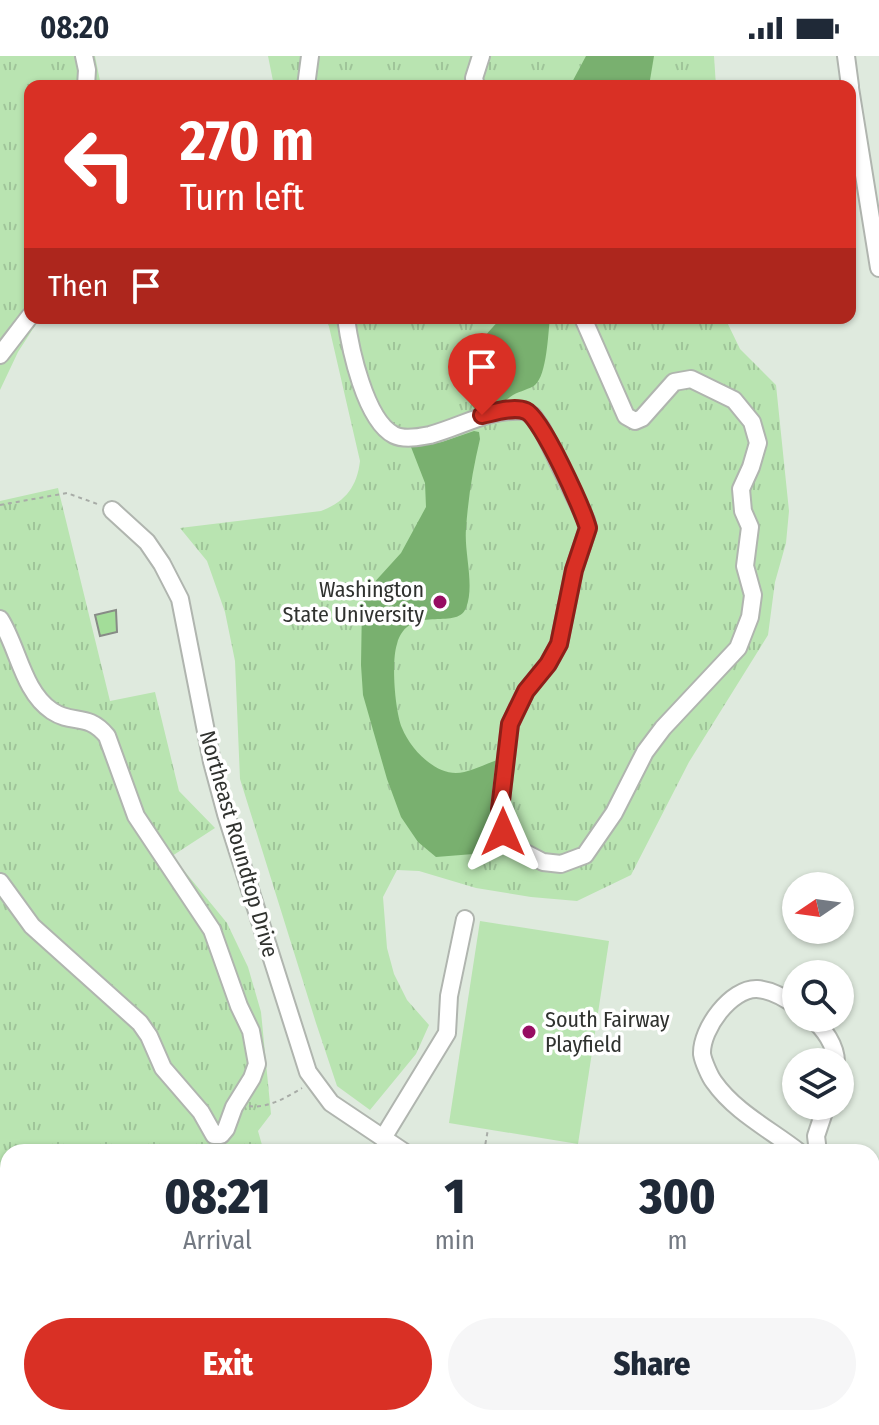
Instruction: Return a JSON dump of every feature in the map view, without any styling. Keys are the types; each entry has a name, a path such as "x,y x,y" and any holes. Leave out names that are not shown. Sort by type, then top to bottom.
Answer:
{"street":[{"path":"84,56 86,80"},
{"path":"307,80 310,56"},
{"path":"474,80 481,56"},
{"path":"846,56 849,80"},
{"path":"856,129 879,268"},
{"path":"0,355 24,324"},
{"path":"347,324 353,356 371,406 380,422 394,435 409,438 430,435 482,415 525,411 542,429 586,520 588,528 574,570 559,644 548,664 526,691 510,724 500,809 503,832 520,850 543,862 561,864 585,855 614,813 645,752 663,728 738,648 750,617 753,595 745,566 750,527 743,511 741,489 758,443 752,422 734,400 691,379 674,382 642,418 635,421 626,416 586,324"},
{"name":"Northeast Roundtop Drive","path":"112,510 147,542 180,599 212,762 303,1059 313,1081 331,1103 392,1144"},
{"path":"0,619 27,676 52,711 88,720 107,736 136,816 212,930 256,1049 257,1064 221,1135 214,1135 201,1112 163,1068 140,1023 32,926 0,882"},
{"path":"383,1138 447,1033 449,996 465,919"},
{"path":"782,996 756,989 729,1000 709,1027 702,1054 713,1081 745,1113 788,1144"},
{"path":"817,1144 816,1136 821,1120"}],"path":[{"path":"0,505 67,493 112,510"},
{"path":"239,1098 248,1106 257,1107 291,1094 313,1081"},
{"path":"485,1144 488,1129"}],"shaded area":[{"name":"Washington State University","path":"0,56 879,56 879,1144 0,1144"},
{"path":"586,56 654,56 650,80 573,80"},
{"path":"496,324 549,324 539,380 495,406 474,408 463,385 469,360"},
{"path":"479,432 480,439 467,518 470,589 466,608 461,615 453,618 421,620 411,624 403,631 397,644 394,662 397,710 402,728 423,758 439,769 461,773 503,758 486,853 436,857 418,842 401,817 387,779 363,695 362,604 371,586 401,553 426,507 425,483 411,447 442,442"}],"green space":[{"path":"0,56 95,56 100,80 24,80 24,324 36,324 18,352 0,390"},
{"path":"268,56 714,56 716,80 273,80"},
{"path":"328,324 728,324 740,349 776,385 789,511 768,635 689,762 631,875 577,901 476,888 419,871 397,870 383,897 387,948 394,974 407,1000 429,1025 416,1054 370,1110 337,1086 316,1023 240,779 235,661 225,612 207,561 180,528 321,511 337,503 353,486 360,461"},
{"path":"58,488 110,701 155,692 179,791 215,828 172,856 227,923 248,967 261,1012 271,1114 258,1131 262,1144 0,1144 0,501"},
{"name":"South Fairway Playfield","path":"480,921 609,941 578,1144 449,1123"}],"building":[{"path":"116,610 117,632 100,636 95,615"}],"place":[{"name":"Washington State University","path":"440,602"},
{"name":"South Fairway Playfield","path":"529,1032"}],"route":[{"path":"482,415 514,410 533,416 553,450 588,528 569,590 559,644 548,664 526,691 510,724 500,809 503,832"}]}
